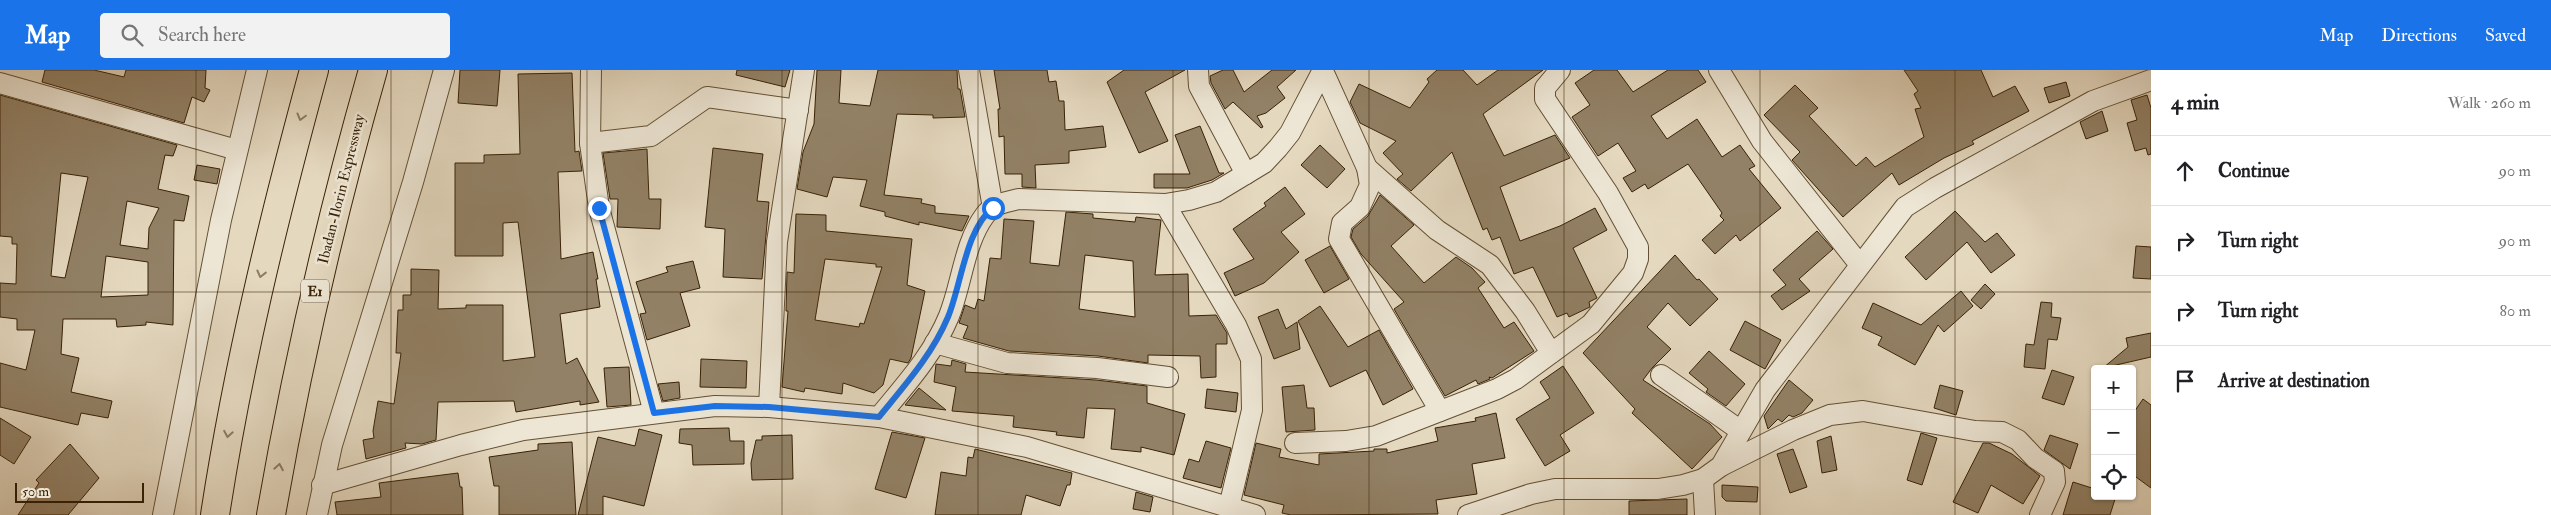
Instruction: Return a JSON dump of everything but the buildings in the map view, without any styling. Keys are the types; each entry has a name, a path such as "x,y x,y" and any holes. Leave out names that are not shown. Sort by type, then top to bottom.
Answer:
{"highway":[{"path":"215,515 254,300 314,70"},
{"name":"Ibadan-Ilorin Expressway","path":"271,515 301,353 318,277 373,70"}],"street":[{"path":"162,515 221,220 258,70"},
{"path":"317,515 322,484 332,445 413,182 444,70"},
{"path":"591,70 590,143 599,208 654,413"},
{"path":"769,407 773,273 804,70"},
{"path":"969,70 993,208"},
{"path":"1198,70 1199,86 1246,174"},
{"path":"879,417 921,367 935,343 949,316 975,234 986,214 993,208 1000,203 1019,199 1165,204 1190,200 1216,192 1264,162 1290,133 1323,70"},
{"path":"1323,70 1367,168 1370,185 1360,207 1342,223 1339,239 1440,411"},
{"path":"1295,444 1346,441 1376,436 1497,389 1516,379 1591,324 1633,273 1638,259 1638,247 1608,193 1545,99 1545,88 1560,70"},
{"path":"1719,70 1762,141 1860,264"},
{"path":"1721,466 1765,390 1905,207 2094,101 2151,80"},
{"path":"0,83 237,150"},
{"path":"590,143 651,136 707,97 798,110"},
{"path":"1367,168 1437,230 1490,265 1525,311 1552,353"},
{"path":"1165,204 1236,325 1251,359 1252,410 1229,507"},
{"path":"935,343 1007,363 1097,368 1168,377"},
{"path":"1661,374 1741,431"},
{"path":"322,484 523,430 715,406 769,407 879,417 1027,447 1255,515"},
{"path":"1468,515 1531,494 1555,489 1658,489 1683,485 1703,478 1721,466 1793,430 1830,415 1863,411 1975,431 2002,432 2018,440 2035,458 2054,471 2055,482 2040,515"},
{"path":"1703,478 1705,515"}],"route":[{"path":"599,208 654,413 715,406 769,407 879,417 921,367 935,343 949,316 975,234 986,214 993,208"}]}
